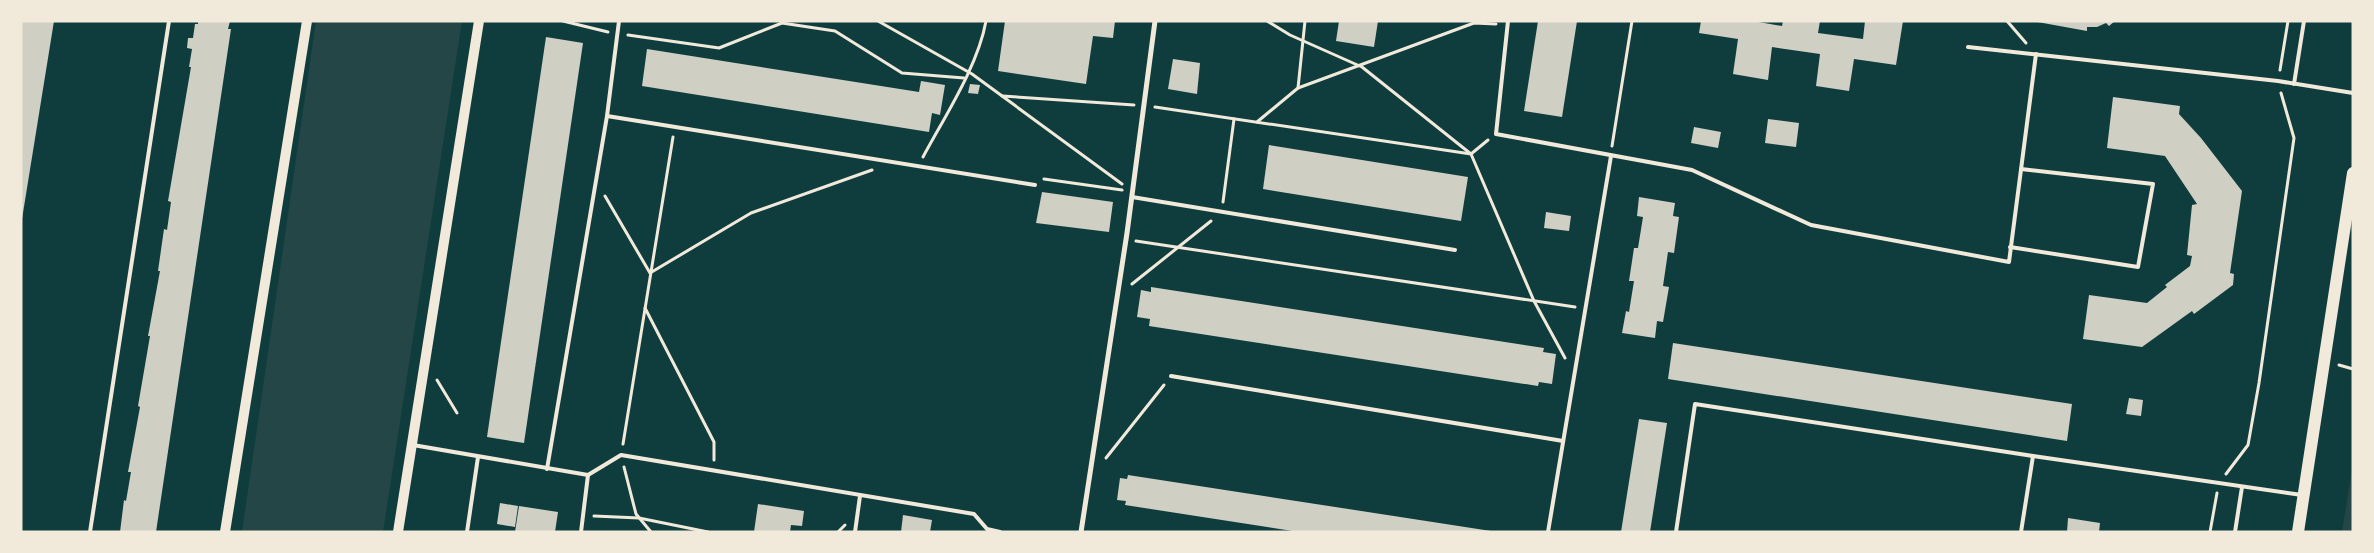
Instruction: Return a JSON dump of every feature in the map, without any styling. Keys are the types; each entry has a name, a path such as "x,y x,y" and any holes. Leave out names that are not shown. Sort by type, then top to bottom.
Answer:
{"main road":[{"path":"225,532 307,21"},
{"path":"398,532 424,358 479,21"},
{"path":"2298,532 2353,173"}],"street":[{"path":"1081,532 1126,240 1156,21"}],"lane":[{"path":"90,532 169,21"},
{"path":"547,469 596,181 619,21"},
{"path":"2294,84 2304,21"},
{"path":"1508,23 1496,134 1692,170 1811,225 2009,262 2036,54"},
{"path":"1968,47 2278,81 2353,92"},
{"path":"606,116 1035,185"},
{"path":"1548,532 1611,156"},
{"path":"2010,246 2138,267 2153,184 2020,169"},
{"path":"1132,194 1222,213 1455,250"},
{"path":"1171,376 1563,441"},
{"path":"1676,532 1695,404 2303,495"},
{"path":"411,445 588,475 621,454 974,514 987,530 1000,532"},
{"path":"2021,532 2033,456"},
{"path":"467,532 478,457"},
{"path":"581,532 588,475"},
{"path":"2235,532 2242,487"},
{"path":"855,532 860,496"}],"path":[{"path":"563,21 618,34 719,48 782,23 834,31 902,73 964,78"},
{"path":"878,21 968,72 1132,194"},
{"path":"918,166 968,72 984,32 986,21"},
{"path":"1268,21 1304,41 1362,67 1471,154 1534,301 1574,375"},
{"path":"1298,88 1305,21"},
{"path":"1611,156 1632,21"},
{"path":"2007,21 2036,54"},
{"path":"2210,532 2219,483 2248,445 2259,383 2294,138 2278,81 2288,21"},
{"path":"1257,122 1298,88 1362,67 1474,24 1508,23"},
{"path":"1002,96 1144,106 1471,154 1496,134"},
{"path":"1117,295 1176,247 1222,213 1234,119"},
{"path":"651,532 636,514 621,454 674,127"},
{"path":"650,273 751,213 894,162"},
{"path":"1035,185 1041,179 1132,194"},
{"path":"596,181 650,273"},
{"path":"1126,240 1586,308"},
{"path":"645,308 714,442 714,471"},
{"path":"424,358 457,413"},
{"path":"1090,478 1171,376"},
{"path":"584,516 639,518 708,532"}],"shaded area":[{"path":"316,21 462,21 383,532 242,532"},
{"path":"2353,464 2353,532 2342,532"}],"building":[{"path":"21,21 54,21 22,219 21,219"},
{"path":"198,21 230,21 228,29 231,29 156,532 120,532 124,500 126,501 131,472 128,472 140,407 138,406 160,271 158,271 164,229 167,230 171,202 168,201 191,67 189,67 192,49 187,48 188,38 193,38 195,24 198,24"},
{"path":"1005,21 1115,21 1113,38 1093,36 1086,84 998,71"},
{"path":"1339,21 1378,21 1374,47 1336,41"},
{"path":"1538,21 1577,21 1562,117 1524,111"},
{"path":"1701,21 1753,21 1782,26 1783,21 1820,21 1818,33 1863,39 1865,21 1903,21 1896,65 1854,59 1849,91 1816,86 1820,54 1772,47 1768,80 1733,74 1738,39 1699,33"},
{"path":"2032,21 2115,21 2109,26 2106,23 2097,27 2087,27 2087,31"},
{"path":"546,37 583,43 524,443 487,437"},
{"path":"647,49 919,92 921,81 945,85 940,115 932,113 929,132 642,86"},
{"path":"1173,59 1200,63 1197,94 1168,89"},
{"path":"970,84 980,85 978,94 968,93"},
{"path":"2113,97 2180,106 2179,114 2201,138 2242,191 2230,273 2234,274 2233,285 2194,314 2192,311 2142,347 2083,339 2089,295 2147,303 2167,287 2165,285 2190,266 2192,256 2187,255 2192,205 2197,204 2165,156 2107,148"},
{"path":"1768,119 1799,123 1796,147 1765,143"},
{"path":"1694,127 1721,132 1718,148 1691,143"},
{"path":"1269,145 1468,177 1461,221 1263,189"},
{"path":"1042,192 1113,202 1109,232 1036,223"},
{"path":"1639,197 1675,203 1673,216 1679,217 1674,253 1668,252 1663,286 1669,287 1663,322 1657,321 1655,338 1622,333 1626,311 1629,312 1634,281 1629,281 1634,248 1638,248 1643,217 1637,216"},
{"path":"1546,212 1571,216 1569,231 1544,228"},
{"path":"1151,287 1544,348 1543,352 1556,354 1552,384 1539,382 1538,386 1149,326 1150,319 1137,317 1141,290 1151,292"},
{"path":"1673,343 2072,404 2067,441 1668,379"},
{"path":"2129,398 2143,400 2141,416 2126,414"},
{"path":"1639,419 1667,423 1650,532 1621,532"},
{"path":"1128,475 1491,532 1299,532 1125,505 1126,501 1117,500 1120,478 1127,479"},
{"path":"500,503 518,506 515,527 497,524"},
{"path":"758,504 804,511 802,526 791,525 790,532 754,532"},
{"path":"519,506 558,512 555,532 515,532"},
{"path":"903,515 932,520 930,532 901,532"},
{"path":"2068,518 2100,523 2099,532 2067,532"}]}
